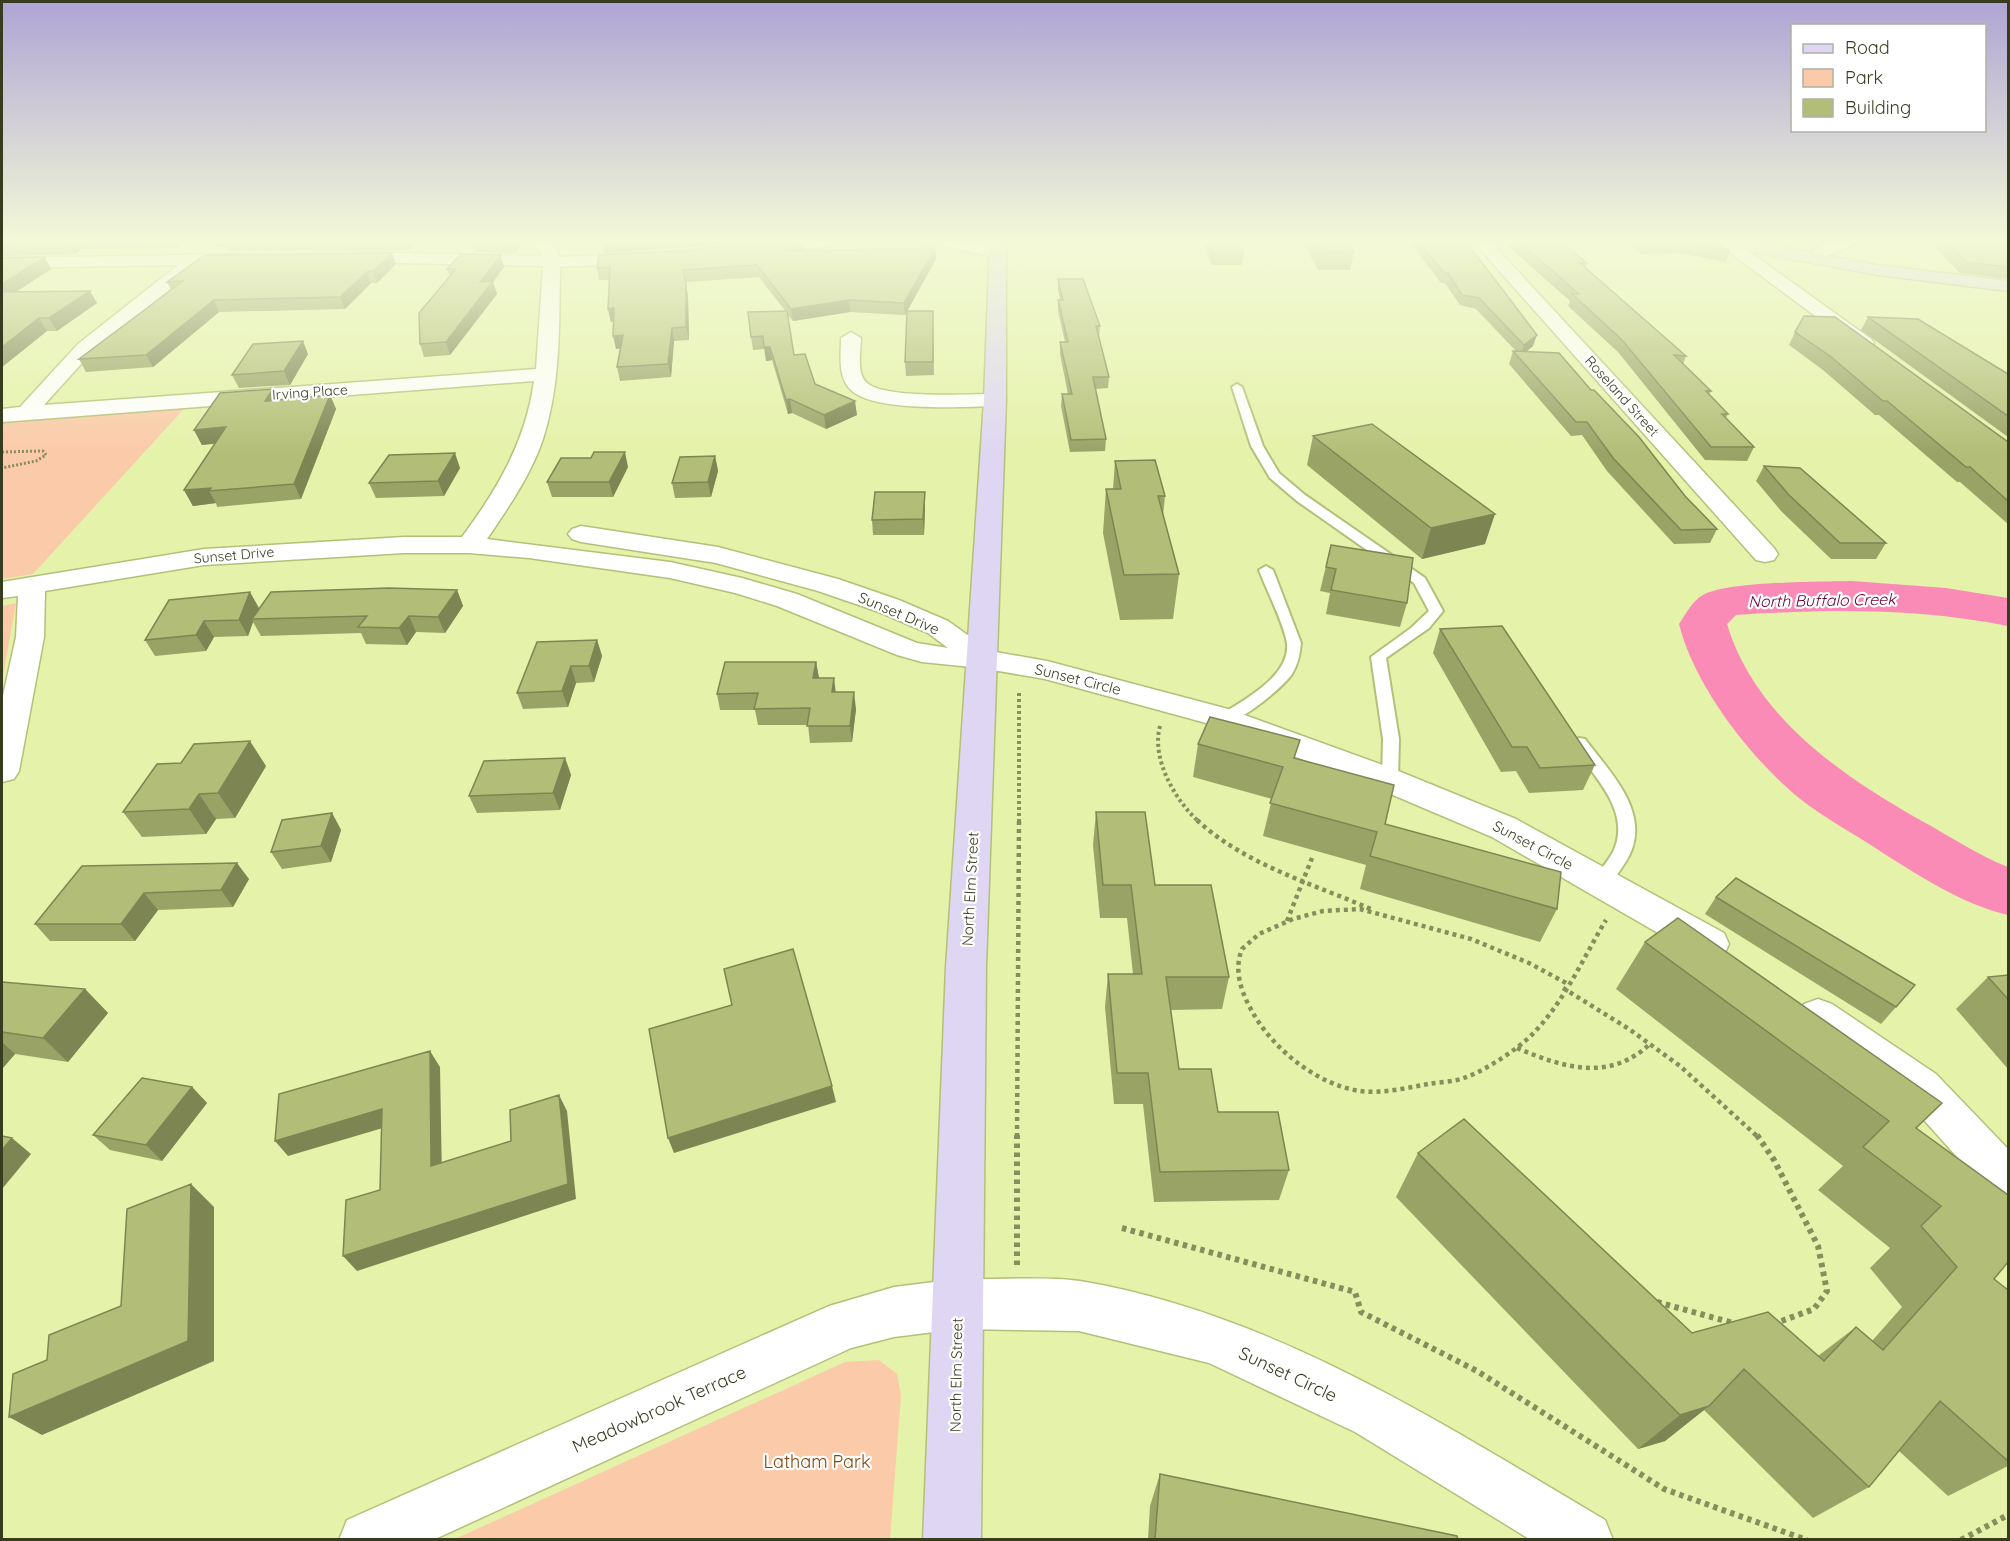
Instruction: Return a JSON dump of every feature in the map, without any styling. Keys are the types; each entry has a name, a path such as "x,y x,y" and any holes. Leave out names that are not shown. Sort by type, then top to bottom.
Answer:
{"main road":[{"name":"North Elm Street","path":"952,1539 966,967 1000,662 995,400 997,311"}],"street":[{"path":"27,413 53,378 82,349 131,311"},
{"path":"470,545 491,514 520,462 536,427 547,374 550,311"},
{"name":"Roseland Street","path":"1544,311 1765,554"},
{"path":"1818,311 1877,353"},
{"path":"851,338 851,374 860,387 872,394 895,398 995,400"},
{"name":"Irving Place","path":"2,415 547,374"},
{"name":"Sunset Drive","path":"2,590 204,557 337,547 470,545 598,558 670,570 787,600 924,653 1000,662"},
{"path":"2,771 30,637 33,584"},
{"name":"Sunset Circle","path":"1000,662 1047,670 1226,719 1389,780 1504,828 1611,905 1737,960"},
{"path":"1795,1000 1920,1087 2008,1181"},
{"name":"Sunset Circle","path":"958,1304 1078,1306 1213,1339 1374,1413 1585,1539"},
{"name":"Meadowbrook Terrace","path":"367,1539 847,1324 894,1312 958,1304"}],"lane":[{"path":"1237,387 1257,446 1274,475 1301,498 1420,581 1436,611 1427,626 1394,644 1378,657 1391,739 1389,780"},
{"path":"1226,719 1252,702 1285,673 1293,656 1294,643 1266,570"},
{"path":"1572,732 1625,809 1627,824 1624,847 1611,905"}],"path":[{"path":"2,452 43,452 46,455 36,461 2,468"},
{"path":"1000,662 1016,1304"},
{"path":"1151,720 1161,723 1157,734 1160,759 1178,799 1191,816 1240,849 1303,880 1376,911 1424,924 1519,956 1680,1066 1756,1134 1774,1160 1818,1246 1827,1291 1814,1309 1770,1325"},
{"path":"1287,921 1312,858"},
{"path":"1376,911 1352,909 1287,921 1249,941 1240,954 1240,986 1253,1018 1275,1043 1310,1070 1338,1086 1360,1091 1407,1089 1461,1079 1517,1048 1535,1033 1611,905"},
{"path":"1517,1048 1573,1068 1609,1066 1640,1056 1650,1044"},
{"path":"1122,1228 1355,1292 1361,1312 1477,1371 1664,1490 1807,1539"},
{"path":"1653,1302 1689,1309 1739,1325"},
{"path":"1961,1539 2008,1515"}],"green space":[{"path":"192,400 33,574 2,579 2,418"},
{"path":"16,603 2,682 2,606"},
{"name":"Latham Park","path":"879,1360 897,1374 901,1395 890,1539 455,1539 845,1362"}],"building":[{"path":"2,311 60,311 49,318 39,318 2,347"},
{"path":"143,311 201,311 146,355 79,359"},
{"path":"421,311 470,311 446,342 420,344"},
{"path":"614,311 686,311 686,327 672,328 668,364 617,367 623,335 613,336"},
{"path":"787,311 794,355 805,354 815,384 855,401 824,415 790,399 786,400 770,347 764,347 763,336 751,337 748,312"},
{"path":"907,311 933,311 933,362 905,362"},
{"path":"1061,311 1095,311 1100,326 1096,326 1109,377 1093,377 1106,439 1071,440 1062,394 1072,394 1060,342 1068,342"},
{"path":"1491,311 1519,311 1537,335 1524,345"},
{"path":"1590,311 1635,311 1686,356 1674,355 1711,391 1706,391 1728,414 1722,414 1754,447 1711,447 1622,340"},
{"path":"1804,316 1835,317 2008,442 2008,501 1970,467 1966,467 1887,401 1883,401 1830,356 1795,332"},
{"path":"1868,317 1918,319 2008,374 2008,416"},
{"path":"303,341 284,371 232,375 253,344"},
{"path":"1513,351 1559,353 1591,390 1594,390 1639,437 1685,496 1717,529 1681,530 1613,458 1587,422 1576,422"},
{"path":"273,389 265,401 330,395 294,484 209,491 211,488 184,490 226,427 194,430 220,393"},
{"path":"1372,424 1495,514 1431,528 1313,436"},
{"path":"594,452 625,452 609,482 547,482 561,458 591,458"},
{"path":"455,453 438,481 369,483 389,455"},
{"path":"715,456 708,482 672,483 680,457"},
{"path":"1155,460 1165,496 1158,496 1179,574 1124,575 1106,489 1121,489 1115,461"},
{"path":"1764,466 1800,468 1886,543 1840,543 1789,495"},
{"path":"875,492 925,492 923,519 872,520"},
{"path":"1331,545 1413,558 1407,603 1331,590 1336,569 1326,567"},
{"path":"389,588 457,590 438,617 409,616 399,628 358,627 367,616 252,619 271,592"},
{"path":"250,592 239,620 204,621 196,635 145,640 169,600"},
{"path":"1502,626 1595,765 1540,768 1527,747 1512,747 1440,629"},
{"path":"597,640 589,666 571,666 562,691 517,693 537,642"},
{"path":"725,662 816,662 813,678 834,678 832,692 854,692 850,726 807,726 810,708 754,709 758,693 717,694"},
{"path":"1210,717 1300,740 1294,758 1394,785 1385,824 1561,872 1557,909 1370,856 1377,832 1270,803 1283,767 1198,744"},
{"path":"250,741 218,793 199,794 189,809 123,812 157,764 181,763 194,744"},
{"path":"565,758 553,793 469,796 484,761"},
{"path":"1096,812 1145,812 1155,885 1211,885 1229,977 1166,977 1179,1069 1211,1069 1218,1112 1278,1112 1289,1170 1160,1172 1148,1073 1117,1073 1108,974 1142,974 1131,885 1103,885"},
{"path":"332,813 321,846 271,852 282,820"},
{"path":"237,863 221,890 144,893 121,924 35,924 82,866"},
{"path":"1736,878 1915,985 1896,1007 1716,897"},
{"path":"1678,918 1942,1103 1916,1128 2008,1195 2008,1262 1994,1279 2008,1290 2008,1461 1940,1401 1869,1487 1744,1369 1709,1406 1680,1415 1418,1153 1464,1119 1692,1333 1768,1312 1824,1361 1856,1327 1883,1350 1957,1267 1921,1226 1941,1206 1863,1147 1889,1121 1645,942"},
{"path":"793,949 832,1086 668,1138 649,1029 732,1005 724,969"},
{"path":"2008,975 2008,999 1988,977"},
{"path":"2,982 85,989 43,1038 2,1032"},
{"path":"430,1051 431,1166 511,1141 510,1110 559,1095 568,1184 343,1256 346,1200 380,1190 382,1109 275,1141 279,1094"},
{"path":"142,1078 192,1087 146,1145 93,1135"},
{"path":"2,1136 12,1138 2,1150"},
{"path":"191,1184 188,1341 9,1417 13,1374 47,1360 49,1335 121,1306 127,1209"},
{"path":"1160,1474 1457,1536 1458,1539 1155,1539"}],"waterway":[{"name":"North Buffalo Creek","path":"2008,612 1915,598 1852,595 1789,597 1726,603 1713,610 1703,624 1717,662 1745,705 1779,746 1808,775 1852,807 1939,859 1980,881 2008,892"}]}
